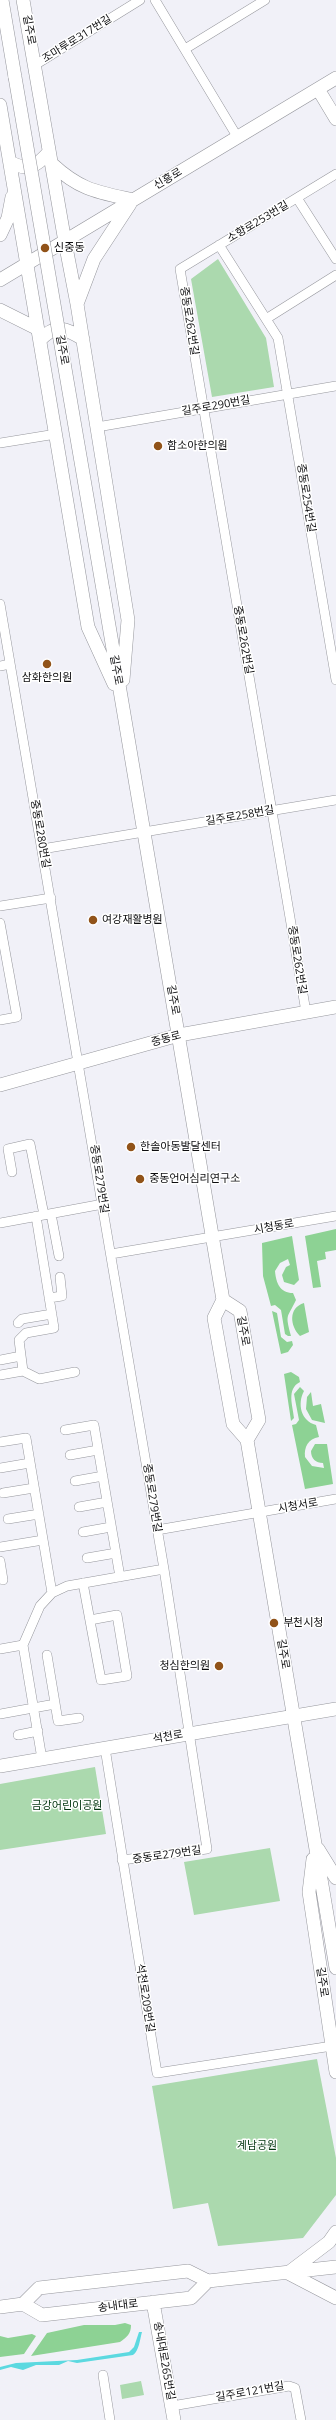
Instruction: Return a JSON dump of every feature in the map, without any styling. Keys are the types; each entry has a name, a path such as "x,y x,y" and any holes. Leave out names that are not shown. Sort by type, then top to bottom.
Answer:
{"street":[{"name":"길주로","path":"2,0 179,1036 222,1300 240,1311 259,1420 247,1440 336,1968"},
{"name":"길주로","path":"23,0 65,242 78,304 128,620 122,700"},
{"name":"조마루로317번길","path":"35,65 140,0"},
{"path":"155,0 238,138"},
{"path":"185,49 265,0"},
{"name":"신흥로","path":"0,280 336,78"},
{"path":"318,89 336,118"},
{"name":"길주로","path":"0,105 88,626 122,700"},
{"path":"10,162 19,167 31,168 51,158 70,180 88,189 133,200 94,258 78,304"},
{"name":"소향로253번길","path":"180,269 336,174"},
{"path":"0,235 11,208 14,185"},
{"path":"298,198 336,259"},
{"name":"중동로254번길","path":"219,245 278,338 336,680"},
{"name":"중동로262번길","path":"180,269 306,1012"},
{"path":"266,319 336,275"},
{"path":"0,310 39,335 59,328 69,331 83,339"},
{"name":"길주로290번길","path":"97,427 336,386"},
{"path":"0,443 56,434"},
{"name":"중동로280번길","path":"0,604 79,1064"},
{"path":"0,666 10,664"},
{"name":"길주로258번길","path":"42,849 336,800"},
{"path":"0,906 51,898"},
{"path":"0,923 17,1017 0,1020"},
{"name":"중동로","path":"0,1085 179,1036 336,1007"},
{"name":"중동로279번길","path":"79,1064 164,1569 207,1849 122,1860"},
{"path":"12,1172 8,1149 30,1144 44,1215 49,1298 54,1328 26,1333 19,1340 23,1371"},
{"path":"0,1223 103,1204"},
{"path":"44,1215 59,1256"},
{"name":"시청동로","path":"111,1254 336,1216"},
{"path":"49,1298 62,1296 60,1277"},
{"path":"222,1300 214,1318 233,1424 247,1440"},
{"path":"18,1323 22,1319 52,1314"},
{"path":"0,1360 21,1356"},
{"path":"0,1374 23,1371 39,1379 75,1372"},
{"path":"65,1430 94,1425 120,1577"},
{"path":"0,1442 26,1438 52,1593"},
{"path":"70,1455 98,1450"},
{"path":"0,1468 30,1463"},
{"path":"75,1481 103,1476"},
{"path":"3,1493 34,1488"},
{"name":"시청서로","path":"157,1530 336,1499"},
{"path":"79,1507 107,1502"},
{"path":"8,1519 38,1514"},
{"path":"83,1532 111,1527"},
{"path":"0,1547 43,1540"},
{"path":"87,1558 116,1553"},
{"path":"0,1561 3,1580"},
{"path":"42,1759 24,1645 40,1606 52,1593 66,1586 164,1569"},
{"path":"83,1583 101,1680 127,1676 117,1615 90,1620"},
{"path":"0,1649 24,1645"},
{"path":"47,1655 58,1721 79,1718"},
{"path":"0,1714 55,1704"},
{"name":"석천로","path":"0,1766 336,1709"},
{"path":"18,1735 38,1731"},
{"name":"석천로209번길","path":"105,1748 157,2073 332,2046"},
{"name":"길주로","path":"315,1844 336,1878"},
{"name":"길주로","path":"315,1844 309,1892 336,2072"},
{"path":"288,2273 329,2242 336,2232"},
{"path":"0,2307 23,2304 39,2288 188,2271 208,2280 336,2267"},
{"path":"288,2273 336,2298"},
{"name":"송내대로","path":"23,2304 42,2315 191,2298 208,2280"},
{"name":"송내대로265번길","path":"153,2302 174,2420"},
{"path":"103,2375 110,2420"},
{"name":"길주로121번길","path":"172,2406 288,2386 295,2388 301,2420"}],"green space":[{"path":"218,259 266,338 274,387 212,397 191,279"},
{"path":"336,1229 336,1250 325,1252 326,1259 317,1261 321,1287 313,1288 305,1236"},
{"path":"292,1236 299,1280 294,1285 284,1282 282,1275 286,1267 290,1265 288,1259 280,1263 275,1271 276,1280 282,1289 289,1293 293,1293 296,1300 288,1316 291,1336 288,1336 285,1334 281,1310 275,1305 271,1306 263,1276 262,1243"},
{"path":"304,1303 309,1332 300,1336 294,1327 292,1318 295,1309"},
{"path":"272,1311 277,1313 281,1337 287,1342 292,1341 293,1345 288,1352 281,1354"},
{"path":"291,1372 299,1377 300,1382 293,1389 292,1393 291,1398 294,1418 291,1421 284,1374"},
{"path":"300,1387 304,1391 301,1401 302,1411 307,1420 316,1425 319,1437 309,1442 305,1450 305,1457 312,1466 324,1468 323,1463 316,1461 313,1458 311,1451 315,1444 327,1444 333,1484 305,1489 292,1425 296,1424 299,1420 294,1394"},
{"path":"311,1392 313,1406 321,1404 325,1423 312,1420 306,1409 307,1397"},
{"name":"금강어린이공원","path":"95,1767 106,1834 0,1850 0,1784"},
{"path":"270,1848 280,1901 194,1915 184,1862"},
{"name":"계남공원","path":"317,2059 336,2158 336,2195 303,2238 218,2246 208,2203 173,2209 152,2086"},
{"path":"125,2323 131,2325 130,2331 127,2337 120,2342 31,2356 47,2333 84,2325 115,2325"},
{"path":"32,2334 36,2336 24,2354 0,2357 0,2336 8,2338"},
{"path":"141,2381 144,2395 122,2399 120,2385"}],"water":[{"path":"139,2332 142,2332 139,2345 137,2351 133,2355 77,2363 68,2361 59,2365 36,2365 23,2370 11,2367 0,2370 0,2367 16,2363 77,2360 129,2352 134,2347"}],"place":[{"name":"신중동","path":"45,248"},
{"name":"함소아한의원","path":"158,446"},
{"name":"삼화한의원","path":"47,664"},
{"name":"여강재활병원","path":"93,920"},
{"name":"한솔아동발달센터","path":"131,1147"},
{"name":"중동언어심리연구소","path":"140,1179"},
{"name":"부천시청","path":"274,1623"},
{"name":"청심한의원","path":"219,1666"}]}
